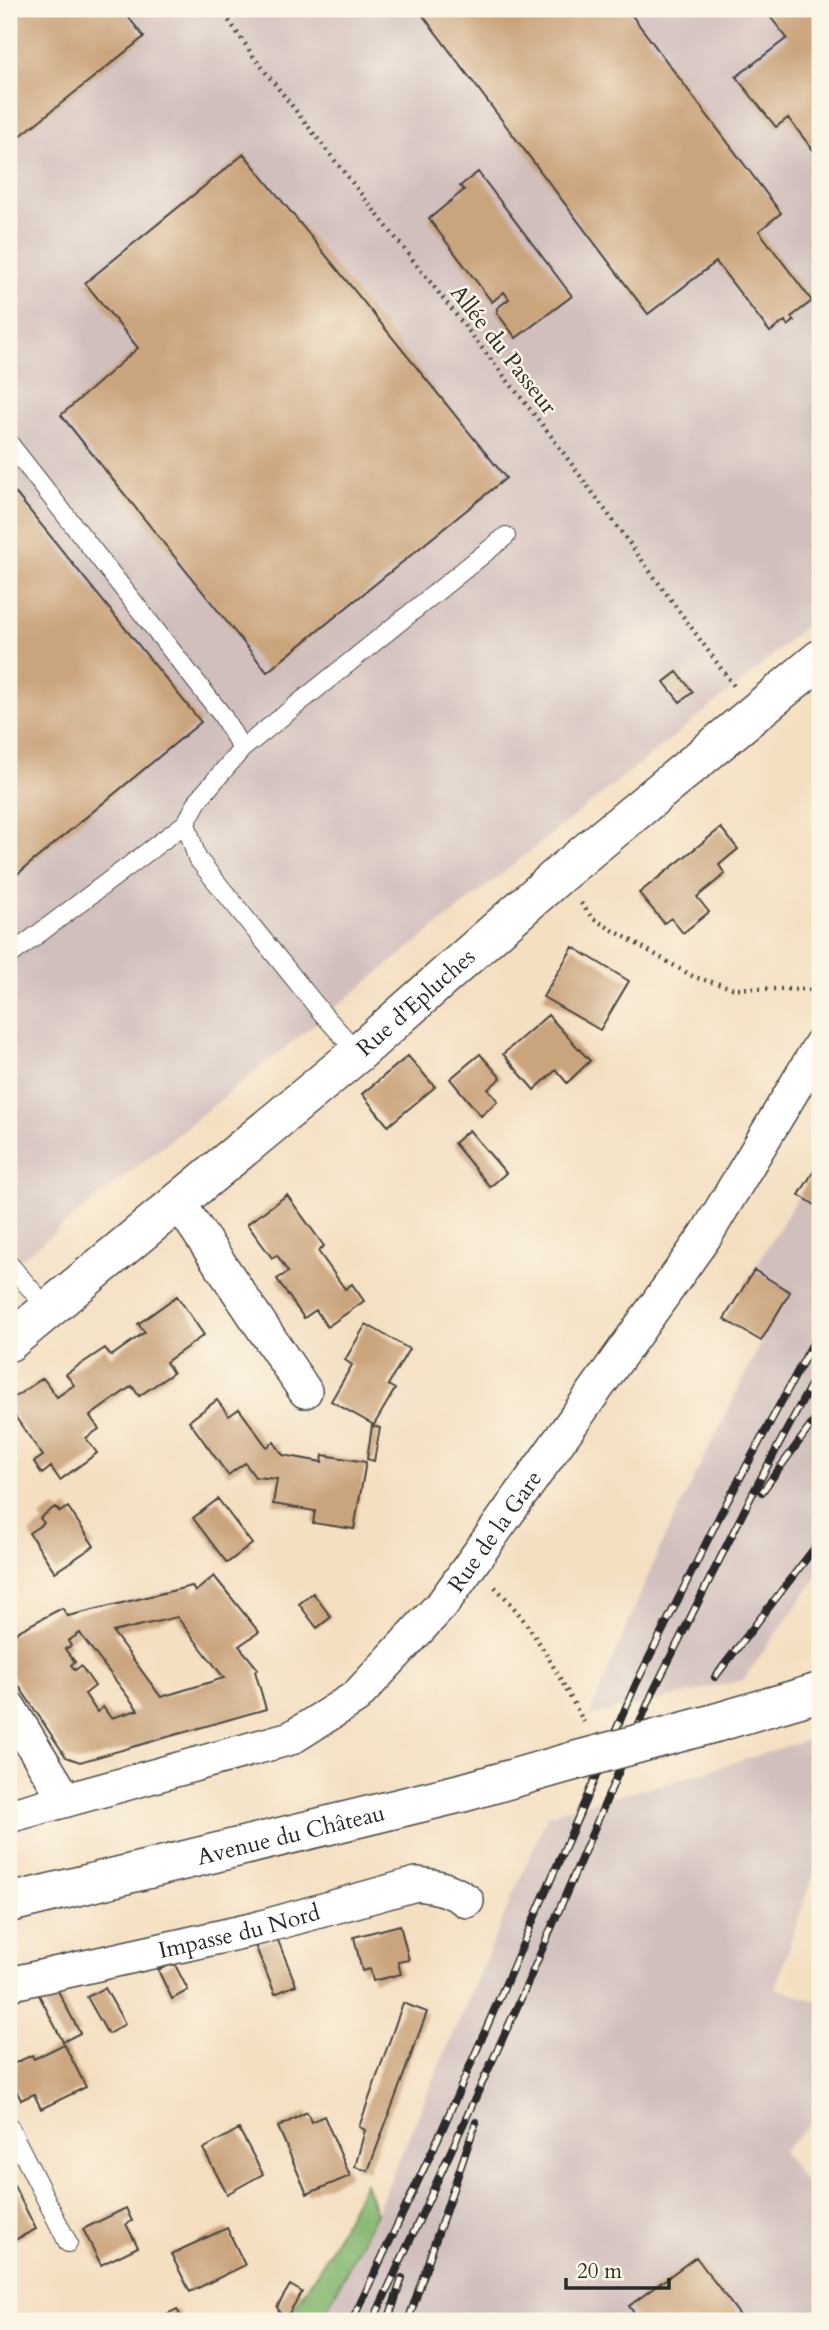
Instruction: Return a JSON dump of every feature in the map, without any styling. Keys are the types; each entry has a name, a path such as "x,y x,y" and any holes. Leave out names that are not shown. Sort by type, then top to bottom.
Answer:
{"street":[{"name":"Rue d'Epluches","path":"9,1342 358,1053 560,874 820,659"},
{"name":"Rue de la Gare","path":"9,1816 291,1738 356,1696 444,1602 706,1235 820,1045"},
{"path":"179,1203 305,1391"},
{"name":"Avenue du Château","path":"9,1903 411,1805 820,1692"},
{"path":"9,1707 66,1800"},
{"name":"Impasse du Nord","path":"9,1984 255,1929 416,1884 438,1886 453,1891 467,1901"}],"lane":[{"path":"9,443 222,715 242,749"},
{"path":"9,956 186,823 199,799 242,749 506,536"},
{"path":"186,823 197,858 228,893 306,994 358,1053"},
{"path":"9,1264 49,1310"},
{"path":"9,2126 68,2243"}],"path":[{"name":"Allée du Passeur","path":"221,9 256,60 551,436 720,669 757,713"},
{"path":"560,874 592,918 694,977 733,988 820,990"},
{"path":"471,1564 514,1606 586,1725"}],"shaded area":[{"path":"9,9 820,9 820,612 754,672 9,1269"},
{"path":"820,1161 820,1573 743,1680 589,1717 659,1550 761,1342 724,1319"},
{"path":"820,1736 820,1856 775,1988 820,2002 820,2114 782,2152 820,2201 820,2321 321,2321 376,2213 548,1814 671,1782"}],"green space":[{"path":"365,2183 376,2213 321,2321 286,2321 324,2261"}],"building":[{"path":"9,9 122,9 144,37 9,145"},
{"path":"418,9 627,9 781,213 759,231 812,301 791,317 794,321 788,326 785,321 770,332 716,262 648,314"},
{"path":"764,9 820,9 820,159 788,118 776,127 736,77 787,38"},
{"path":"244,154 506,478 267,672 61,415 138,348 85,283"},
{"path":"478,172 572,296 516,338 497,313 497,308 509,299 504,292 492,302 429,219 464,190 460,186"},
{"path":"9,485 201,722 9,881"},
{"path":"677,672 693,692 680,702 664,682"},
{"path":"721,828 738,849 719,865 725,874 697,897 709,912 683,933 671,918 664,923 639,893"},
{"path":"573,947 629,981 600,1030 543,997"},
{"path":"548,1015 590,1061 567,1083 556,1070 534,1090 503,1054"},
{"path":"480,1054 501,1078 488,1089 498,1101 481,1116 450,1079"},
{"path":"408,1056 435,1087 388,1126 362,1094"},
{"path":"469,1130 506,1173 490,1187 454,1143"},
{"path":"820,1161 820,1208 799,1195"},
{"path":"287,1195 324,1246 318,1251 345,1289 352,1284 364,1301 327,1327 316,1310 304,1318 277,1279 288,1272 277,1255 272,1258 247,1224"},
{"path":"754,1270 790,1292 761,1341 724,1319"},
{"path":"177,1296 204,1335 166,1362 173,1373 139,1396 132,1386 90,1416 99,1429 86,1438 97,1453 60,1480 51,1467 42,1474 34,1462 43,1456 9,1408 9,1401 43,1378 57,1397 74,1385 66,1374 105,1348 111,1356 145,1332 138,1324"},
{"path":"366,1324 409,1349 388,1385 395,1389 374,1425 331,1401 352,1365 345,1360"},
{"path":"217,1400 229,1416 239,1409 267,1447 274,1442 283,1455 322,1462 323,1455 366,1462 354,1529 313,1523 315,1511 273,1504 277,1479 255,1477 245,1463 228,1475 189,1421"},
{"path":"372,1426 380,1428 374,1461 367,1459"},
{"path":"218,1499 252,1544 227,1563 193,1518"},
{"path":"55,1507 60,1512 68,1507 94,1546 55,1572 29,1533 44,1523 40,1518"},
{"path":"214,1576 259,1632 239,1646 258,1669 255,1671 266,1709 80,1762 66,1757 9,1671 9,1636 62,1608 68,1616 192,1586 195,1592","holes":["177,1617 224,1678 161,1697 113,1632","80,1633 84,1639 138,1710 111,1718 103,1707 97,1712 85,1694 95,1686 81,1666 75,1670 71,1665 75,1662 65,1649 71,1646 68,1641"]},
{"path":"313,1593 331,1617 317,1628 299,1604"},
{"path":"400,1925 409,1960 398,1962 401,1974 373,1981 370,1969 362,1971 354,1937"},
{"path":"277,1938 296,1985 275,1994 255,1945"},
{"path":"174,1963 188,1990 172,1999 158,1970"},
{"path":"105,1988 125,2024 108,2034 87,1997"},
{"path":"57,1989 80,2033 63,2042 38,1993"},
{"path":"403,2003 427,2012 368,2171 355,2167 365,2130 359,2127"},
{"path":"64,2044 86,2087 41,2109 34,2094 21,2100 9,2076 9,2066 32,2055 34,2059"},
{"path":"307,2112 311,2122 324,2116 350,2176 307,2194 278,2127"},
{"path":"239,2129 263,2174 227,2194 203,2149"},
{"path":"14,2186 36,2229 9,2243 9,2188"},
{"path":"126,2208 132,2221 126,2224 138,2247 101,2265 83,2229"},
{"path":"227,2228 245,2265 190,2292 171,2254"},
{"path":"696,2257 744,2321 640,2321 629,2306"},
{"path":"290,2285 302,2292 284,2321 277,2307"},
{"path":"177,2309 183,2321 153,2321"}],"railway":[{"path":"352,2321 442,2130 636,1684 720,1515 820,1330"},
{"path":"373,2321 522,1996 653,1692 753,1493 820,1368"},
{"path":"762,1492 820,1413"},
{"path":"715,1677 820,1541"},
{"path":"408,2321 476,2122"},
{"path":"388,2321 402,2278"}]}
